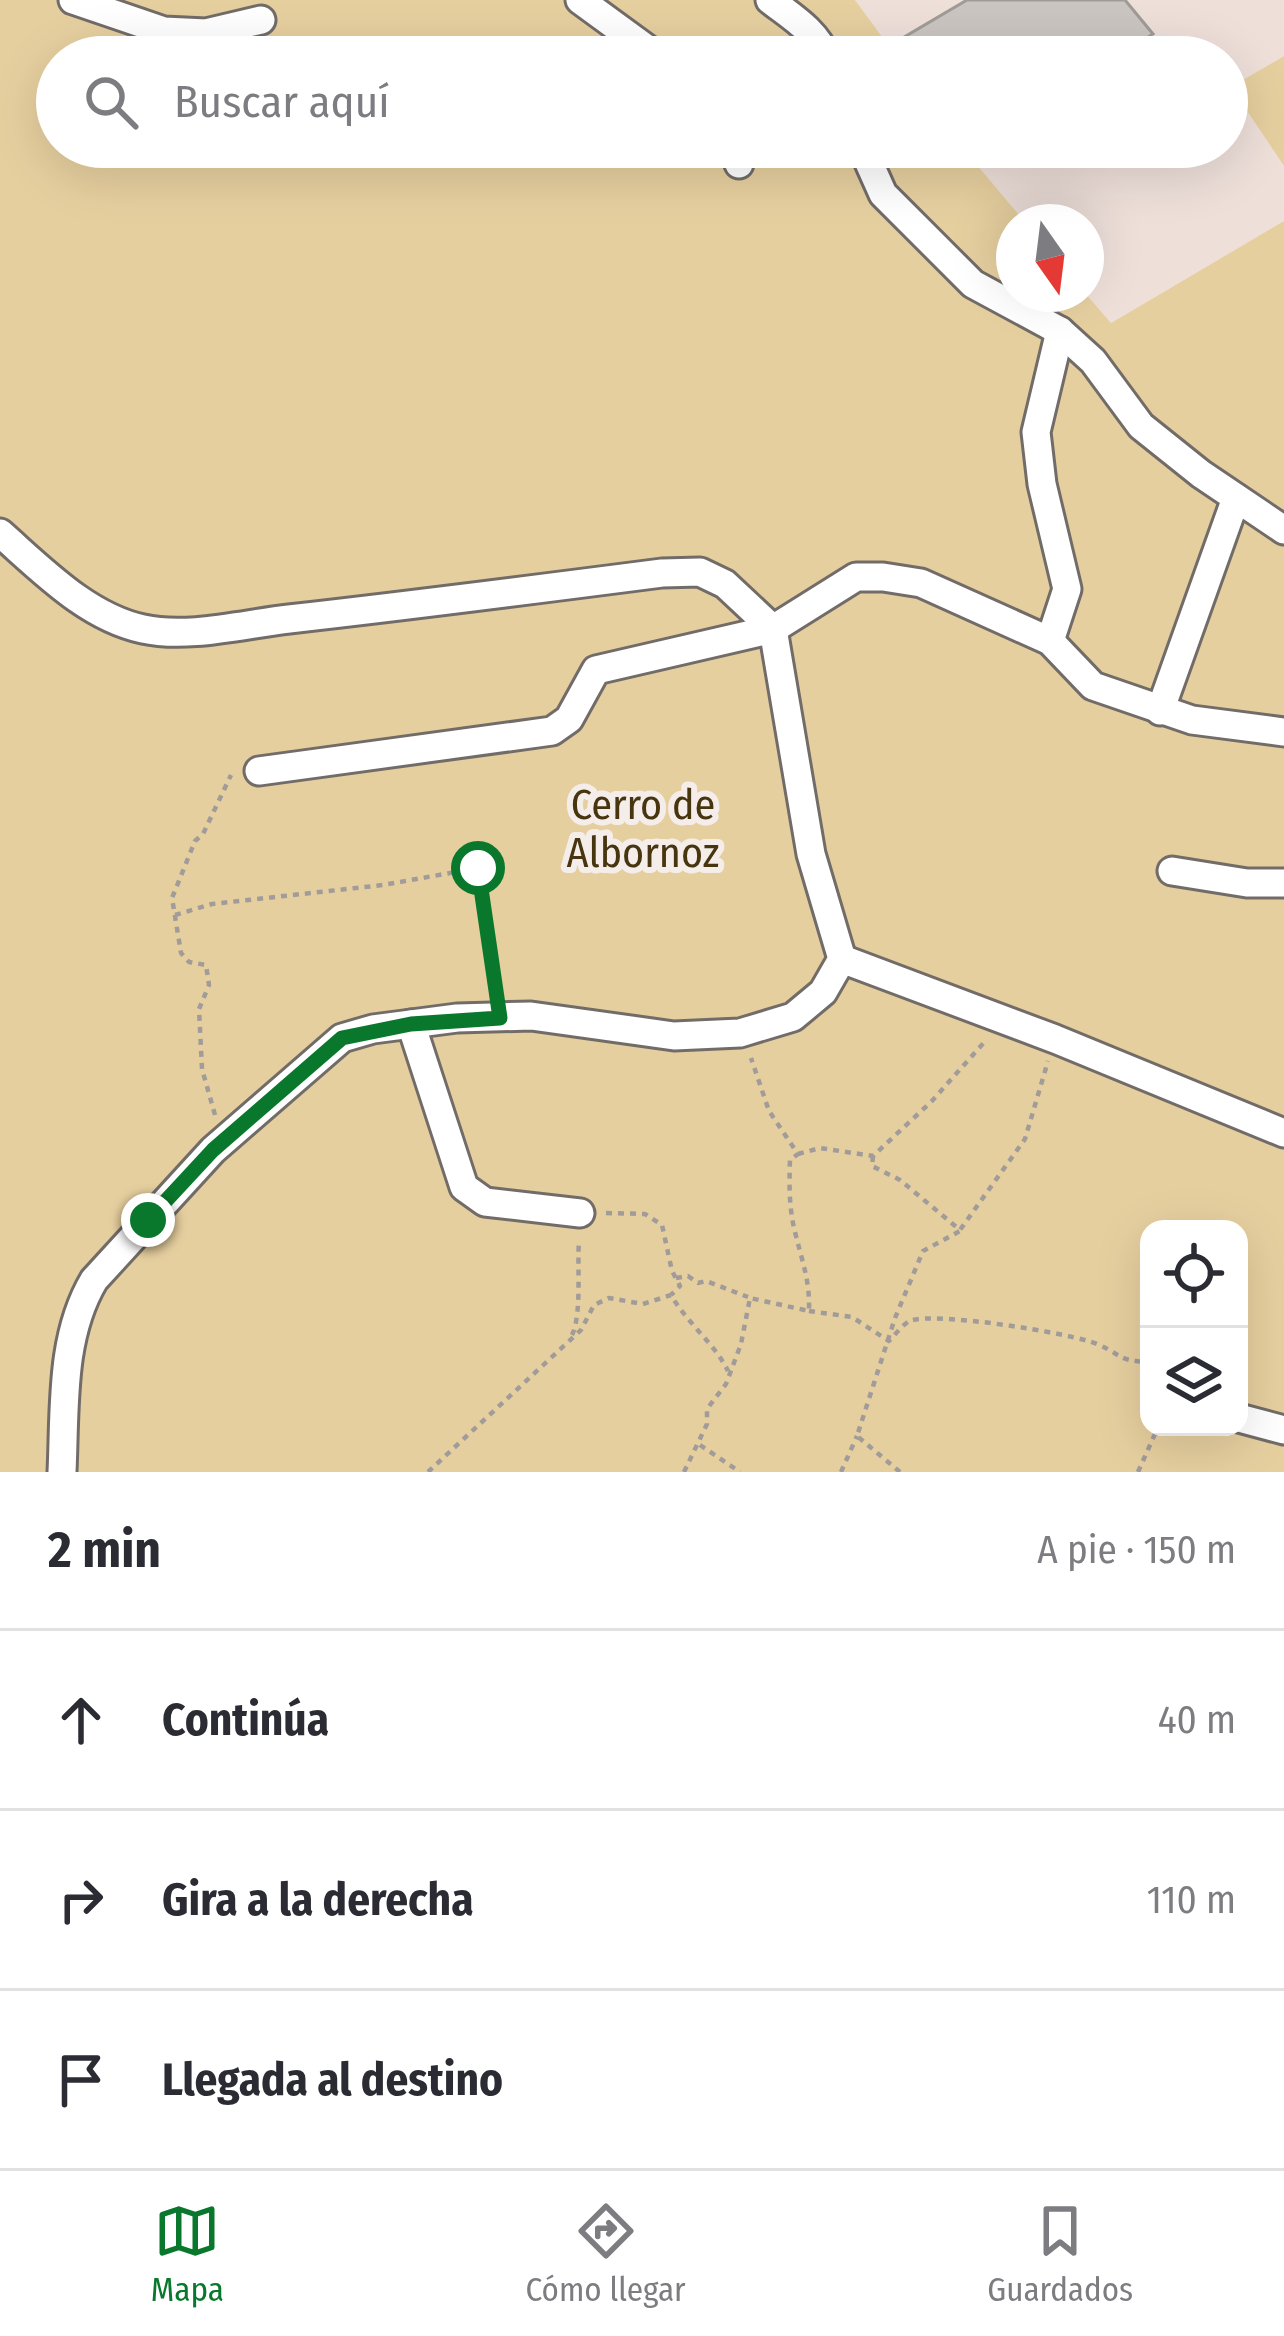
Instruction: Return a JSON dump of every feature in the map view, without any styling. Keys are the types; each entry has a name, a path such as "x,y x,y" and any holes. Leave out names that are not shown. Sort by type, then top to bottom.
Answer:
{"street":[{"path":"73,0 164,31 206,33 261,20"},
{"path":"580,0 629,36"},
{"path":"770,0 814,36"},
{"path":"871,168 883,194 973,284 1060,331 1093,361 1141,426 1284,530"},
{"path":"1050,641 1067,589 1042,484 1036,432 1060,331"},
{"path":"1160,711 1236,498"},
{"path":"0,533 89,605 148,630 194,629 662,573 700,572 724,584 773,629 811,854 842,959 823,992 793,1017 740,1033 674,1036 531,1016 411,1024 342,1038 219,1145 94,1280 74,1329 62,1472"},
{"path":"259,771 553,731 569,719 596,670 773,629 856,578 920,583 1050,641 1094,686 1160,711 1284,732"},
{"path":"1172,871 1247,883 1284,883"},
{"path":"842,959 1002,1018 1284,1133"},
{"path":"411,1024 464,1187 485,1202 580,1213"},
{"path":"1248,1420 1284,1430"}],"path":[{"path":"219,1145 202,1069 199,1009 209,985 206,965 189,962 182,953 172,898 228,776 259,771"},
{"path":"175,915 212,904 382,885 478,868 500,1018"},
{"path":"960,1230 900,1180 872,1166 873,1156 932,1101 1002,1018"},
{"path":"740,1033 769,1111 797,1154"},
{"path":"841,1472 923,1251 960,1230 1025,1138 1055,1039"},
{"path":"809,1311 810,1278 789,1198 790,1160 820,1148 873,1156"},
{"path":"428,1472 569,1340 590,1320 594,1305 609,1298 643,1304 671,1295 680,1286 662,1225 645,1214 580,1213 578,1321 569,1340"},
{"path":"676,1278 688,1276 750,1298 852,1317 889,1341"},
{"path":"671,1295 686,1322 721,1357 730,1374"},
{"path":"683,1472 707,1424 707,1409 730,1374 750,1298"},
{"path":"889,1341 909,1321 941,1317 1029,1329 1100,1345 1118,1360 1140,1361"},
{"path":"857,1436 900,1472"},
{"path":"1138,1472 1154,1436"},
{"path":"698,1444 740,1472"}],"shaded area":[{"path":"855,0 1284,0 1284,56 1248,77 1248,36 882,36"},
{"path":"1248,111 1284,166 1284,221 1111,323 1102,312 1104,204 1010,204 980,168 1248,168"}],"green space":[{"name":"Cerro de Albornoz","path":"0,0 855,0 882,36 36,36 36,168 980,168 1010,204 996,204 996,312 1102,312 1111,323 1284,221 1284,1472 0,1472"},
{"path":"1284,56 1284,166 1248,112 1248,77"}],"building":[{"path":"967,0 1125,0 1153,34 1150,36 906,36"}],"route":[{"path":"148,1220 213,1150 342,1038 457,1018 500,1018 478,868"}]}
